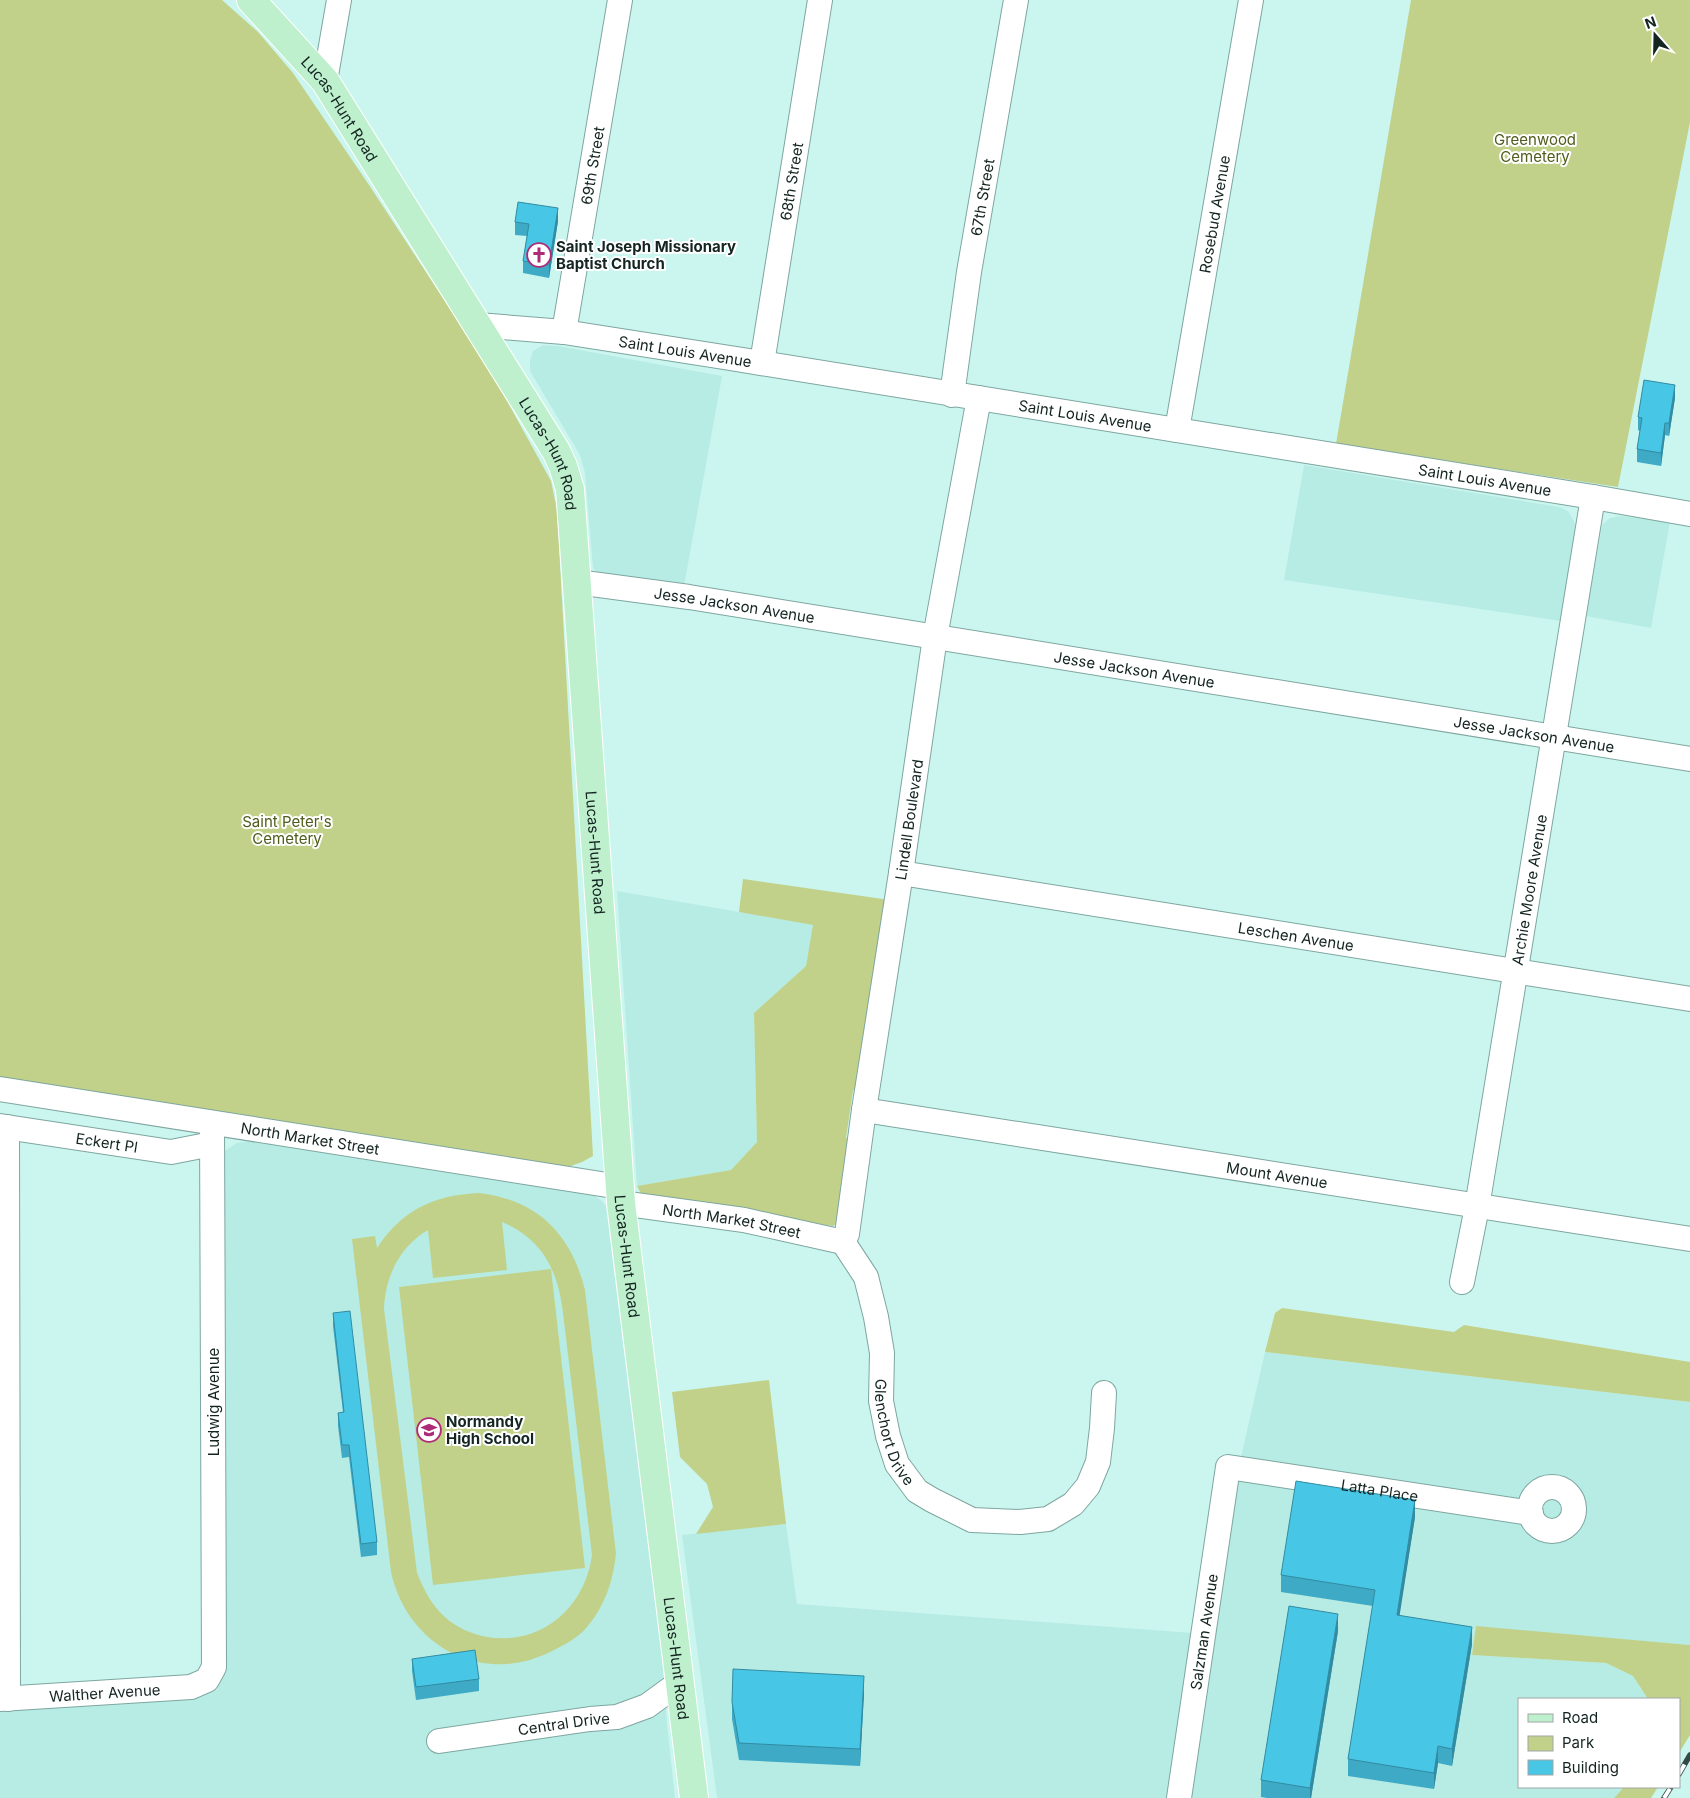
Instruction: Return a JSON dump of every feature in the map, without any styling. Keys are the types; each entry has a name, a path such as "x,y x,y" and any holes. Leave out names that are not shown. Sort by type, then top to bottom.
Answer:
{"main road":[{"name":"Lucas-Hunt Road","path":"251,0 325,81 556,451 570,489 621,1195 694,1798"}],"street":[{"path":"325,81 339,0"},
{"name":"69th Street","path":"564,332 620,0"},
{"name":"68th Street","path":"762,363 820,0"},
{"name":"67th Street","path":"952,395 969,272 1016,0"},
{"name":"Rosebud Avenue","path":"1177,430 1251,0"},
{"name":"Saint Louis Avenue","path":"478,325 564,332 1690,514"},
{"name":"Lindell Boulevard","path":"843,1242 847,1234 935,637 979,398"},
{"name":"Archie Moore Avenue","path":"1462,1282 1478,1207 1593,497"},
{"name":"Jesse Jackson Avenue","path":"577,582 689,597 1690,759"},
{"name":"Leschen Avenue","path":"901,873 1690,1000"},
{"name":"North Market Street","path":"0,1089 212,1134 621,1195 843,1242"},
{"name":"Mount Avenue","path":"864,1110 1690,1239"},
{"path":"4,1126 4,1699"},
{"name":"Eckert Pl","path":"4,1126 171,1152 212,1134"},
{"name":"Ludwig Avenue","path":"207,1680 214,1667 212,1134"},
{"name":"Glenchort Drive","path":"843,1242 866,1278 876,1316 882,1353 881,1401 894,1457 917,1491 924,1496 972,1520 1020,1522 1048,1519 1073,1504 1088,1486 1098,1462 1104,1393"},
{"name":"Latta Place","path":"1228,1467 1531,1513"},
{"name":"Salzman Avenue","path":"1179,1798 1228,1467"},
{"name":"Walther Avenue","path":"4,1699 191,1688 207,1680"},
{"name":"Central Drive","path":"440,1741 590,1719 617,1717 647,1706 680,1682"}],"shaded area":[{"path":"543,345 558,346 722,376 684,586 599,574 593,568 585,473 580,455 530,371 530,360 533,351"},
{"path":"1304,465 1559,507 1568,511 1574,521 1576,532 1561,621 1284,580"},
{"path":"1621,516 1670,522 1651,628 1586,616 1602,525 1610,518"},
{"path":"617,891 814,925 806,966 754,1013 757,1142 731,1170 637,1186"},
{"name":"Normandy High School","path":"258,1140 595,1196 606,1206 662,1654 675,1798 0,1798 0,1708 199,1698 217,1690 224,1675 223,1152 237,1143"},
{"path":"1265,1352 1690,1402 1690,1645 1476,1627 1472,1655 1606,1663 1633,1676 1647,1698 1518,1698 1518,1788 1623,1788 1614,1798 1188,1798 1236,1479"},
{"path":"786,1524 797,1604 1193,1633 1166,1798 717,1798 682,1535"}],"green space":[{"name":"Saint Peter's Cemetery","path":"0,0 222,0 258,32 293,73 490,370 551,481 557,510 593,1156 582,1162 568,1167 0,1077"},
{"name":"Greenwood Cemetery","path":"1411,0 1690,0 1690,122 1618,487 1336,444"},
{"path":"743,879 890,900 864,1075 853,1091 846,1138 852,1141 839,1222 833,1226 643,1197 637,1186 731,1170 757,1142 754,1013 806,966 813,925 739,912"},
{"path":"479,1193 500,1197 518,1203 535,1212 549,1223 561,1237 571,1252 579,1270 585,1290 616,1554 613,1574 599,1611 579,1635 552,1651 526,1661 500,1664 475,1661 452,1653 431,1639 413,1621 400,1598 391,1572 352,1239 375,1236 377,1248 408,1214 434,1201 463,1194","holes":["502,1222 528,1237 546,1258 557,1283 561,1298 592,1555 588,1574 570,1607 542,1629 525,1635 507,1638 487,1637 476,1634 450,1622 433,1603 417,1573 384,1309 387,1285 396,1264 409,1245 428,1230 433,1278 507,1270"]},
{"path":"551,1269 585,1568 433,1585 399,1287"},
{"path":"1282,1308 1454,1332 1464,1325 1690,1362 1690,1402 1265,1352 1275,1313"},
{"path":"769,1380 786,1524 696,1534 713,1507 707,1484 680,1457 672,1392"},
{"path":"1476,1626 1690,1645 1690,1735 1680,1751 1680,1698 1647,1698 1633,1676 1606,1663 1472,1655"},
{"path":"1623,1788 1657,1788 1651,1798 1614,1798"}],"building":[{"name":"Saint Joseph Missionary Baptist Church","path":"518,202 558,208 549,265 523,261 529,224 515,222"},
{"path":"1644,380 1675,385 1669,423 1665,423 1661,453 1637,449 1642,418 1638,417"},
{"path":"350,1311 377,1542 361,1544 349,1445 342,1445 338,1413 344,1412 333,1313"},
{"path":"1296,1481 1415,1500 1397,1615 1472,1627 1452,1749 1438,1746 1434,1773 1348,1759 1375,1590 1281,1575"},
{"path":"1289,1606 1338,1614 1310,1788 1261,1780"},
{"path":"475,1650 479,1679 416,1687 412,1659"},
{"path":"733,1669 864,1676 860,1749 739,1743 732,1702"}],"railway":[{"path":"1680,1772 1690,1755"},
{"path":"1664,1798 1670,1788"}],"place":[{"name":"Saint Joseph Missionary Baptist Church","path":"539,255"},
{"name":"Normandy High School","path":"429,1430"}]}
